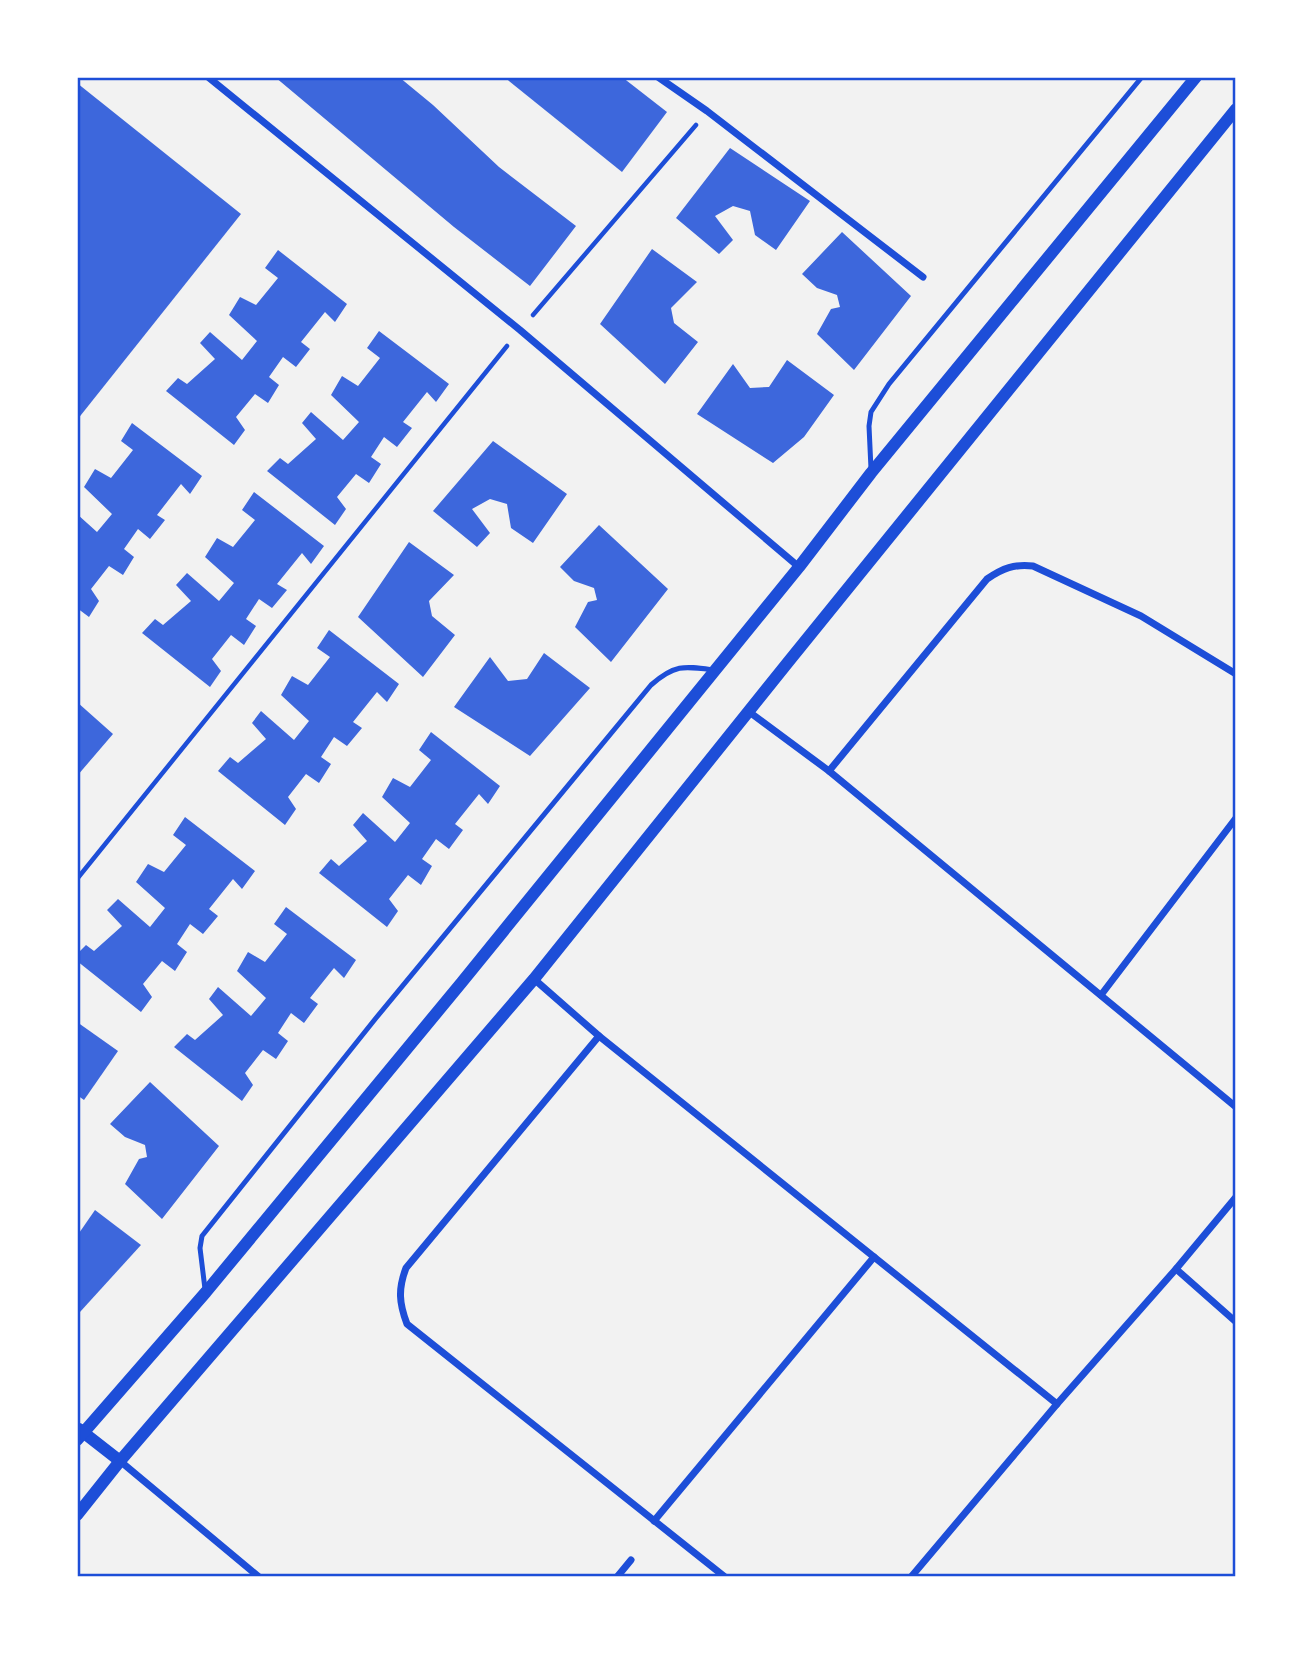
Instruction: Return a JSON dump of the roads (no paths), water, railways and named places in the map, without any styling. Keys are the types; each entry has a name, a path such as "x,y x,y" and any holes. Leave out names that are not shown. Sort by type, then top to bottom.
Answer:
{"street":[{"path":"208,77 520,331 799,567"},
{"path":"658,77 707,111 923,278"},
{"path":"259,1577 120,1461 79,1433 206,1292 1196,77"},
{"path":"77,1515 120,1461 534,979 1236,109"},
{"path":"829,771 987,579 1004,568 1033,566 1140,616 1236,674"},
{"path":"748,711 829,771 1236,1107"},
{"path":"1101,995 1236,818"},
{"path":"534,979 599,1037 1057,1404"},
{"path":"599,1037 406,1268 400,1286 400,1306 407,1324 725,1577"},
{"path":"911,1577 1236,1197"},
{"path":"654,1521 874,1257"},
{"path":"1176,1269 1236,1322"},
{"path":"617,1577 631,1560"}],"lane":[{"path":"871,473 869,426 872,412 889,384 1142,77"},
{"path":"206,1292 200,1248 202,1236 376,1018 651,685 665,672 676,667 715,670"}]}
